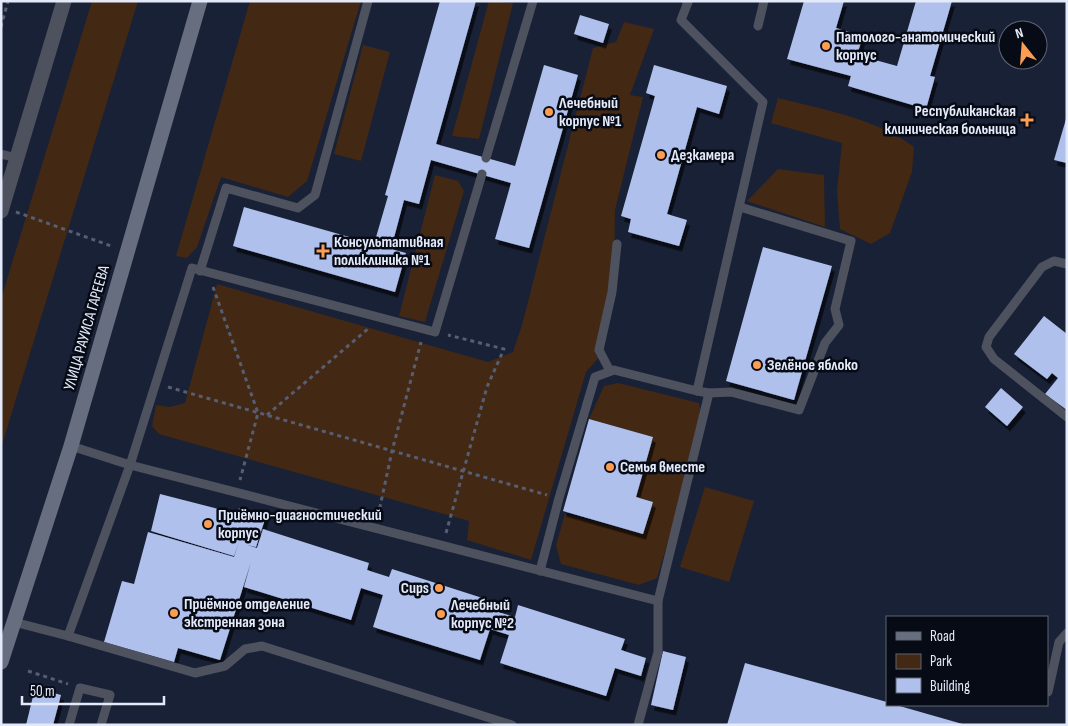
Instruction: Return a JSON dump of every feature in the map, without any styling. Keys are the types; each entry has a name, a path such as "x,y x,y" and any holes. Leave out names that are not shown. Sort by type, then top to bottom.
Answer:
{"street":[{"path":"2,209 64,1"},
{"name":"УЛИЦА РАУИСА ГАРЕЕВА","path":"1,662 71,446 200,1"}],"lane":[{"path":"204,272 226,188 298,208 315,195 368,1"},
{"path":"486,158 533,1"},
{"path":"688,1 681,20 763,102 697,391"},
{"path":"758,26 764,1"},
{"path":"1,154 17,158"},
{"path":"68,636 130,465 192,268 435,332 482,174"},
{"path":"540,571 559,498 595,377 614,370 697,391 709,393 731,392 799,410 825,344 839,325 835,309 851,241 740,207"},
{"path":"610,371 599,350 612,292 617,244"},
{"path":"1067,264 1054,261 1042,267 989,337 986,347 994,359 1067,418"},
{"path":"638,725 658,652 658,601 709,393"},
{"path":"71,446 130,465 236,493 658,601"},
{"path":"14,622 195,673 225,666 245,649 262,646 512,725"},
{"path":"1048,692 1059,642 1067,633"},
{"path":"69,725 80,688 110,695 101,725"}],"path":[{"path":"1,27 8,1"},
{"path":"2,209 128,252"},
{"path":"204,272 258,413 236,493"},
{"path":"267,415 381,318"},
{"path":"376,529 392,451 424,329"},
{"path":"435,332 504,349 487,387 442,546"},
{"path":"155,383 559,498"},
{"path":"28,671 80,688"}],"green space":[{"path":"92,1 138,1 1,448 1,299"},
{"path":"250,1 361,1 307,181 288,197 221,177 197,247 187,258 176,256"},
{"path":"489,1 513,3 479,139 452,136"},
{"path":"624,22 654,29 630,95 643,97 615,210 614,302 600,356 586,372 531,560 467,540 469,521 159,434 152,426 156,405 170,407 185,403 217,284 488,362 513,352 522,325 593,48 616,42"},
{"path":"363,45 390,52 361,161 334,154"},
{"path":"778,98 866,122 899,137 914,147 912,172 890,233 871,244 840,229 837,190 842,143 771,123"},
{"path":"778,169 824,175 825,227 747,201"},
{"path":"435,175 458,181 464,191 425,322 399,316"},
{"path":"618,383 699,403 703,424 657,578 639,585 561,564 556,545 565,514 643,534 653,502 636,497 653,437 589,419 604,386"},
{"path":"705,487 754,501 729,582 680,567"}],"building":[{"name":"Лечебный корпус №1","path":"440,1 476,1 436,144 515,166 544,65 578,75 529,248 495,239 511,183 431,160 419,204 404,200 391,249 406,253 395,292 233,246 244,207 374,244 388,196 385,195"},
{"path":"804,1 844,1 836,28 863,36 857,55 897,66 916,1 952,1 930,76 935,77 926,109 848,86 851,76 787,59"},
{"path":"580,15 609,24 603,43 574,34"},
{"name":"Дезкамера","path":"654,65 727,86 719,114 697,107 667,214 687,220 679,246 628,232 631,219 621,216 655,96 646,93"},
{"path":"1067,119 1067,163 1054,160"},
{"path":"763,247 832,266 794,400 726,381"},
{"path":"1044,316 1067,334 1067,410 1045,394 1058,378 1052,373 1047,379 1014,354"},
{"path":"1001,388 1023,407 1007,426 985,407"},
{"name":"Семья вместе","path":"589,419 653,437 636,497 653,502 643,534 563,511"},
{"path":"160,494 238,514 239,508 266,516 256,547 247,545 257,548 263,529 369,563 367,570 389,577 392,569 498,603 495,611 515,617 518,605 625,639 621,650 646,658 641,676 615,668 606,696 500,663 509,635 490,629 480,660 373,627 383,595 361,588 351,620 244,587 251,562 220,660 178,648 174,662 104,642 122,581 134,584 148,532 234,557 239,542 234,556 151,531"},
{"path":"663,651 686,657 673,710 651,705"},
{"path":"745,663 886,702 886,706 900,706 966,725 727,725"},
{"path":"35,688 61,695 53,725 26,725"}],"place":[{"name":"Патолого-анатомический корпус","path":"826,46"},
{"name":"Лечебный корпус №1","path":"549,112"},
{"name":"Республиканская клиническая больница","path":"1027,120"},
{"name":"Дезкамера","path":"661,155"},
{"name":"Консультативная поликлиника №1","path":"323,251"},
{"name":"Зелёное яблоко","path":"757,365"},
{"name":"Семья вместе","path":"610,467"},
{"name":"Приёмно-диагностический корпус","path":"208,524"},
{"name":"Cups","path":"439,588"},
{"name":"Приёмное отделение экстренная зона","path":"174,613"},
{"name":"Лечебный корпус №2","path":"441,614"}]}
